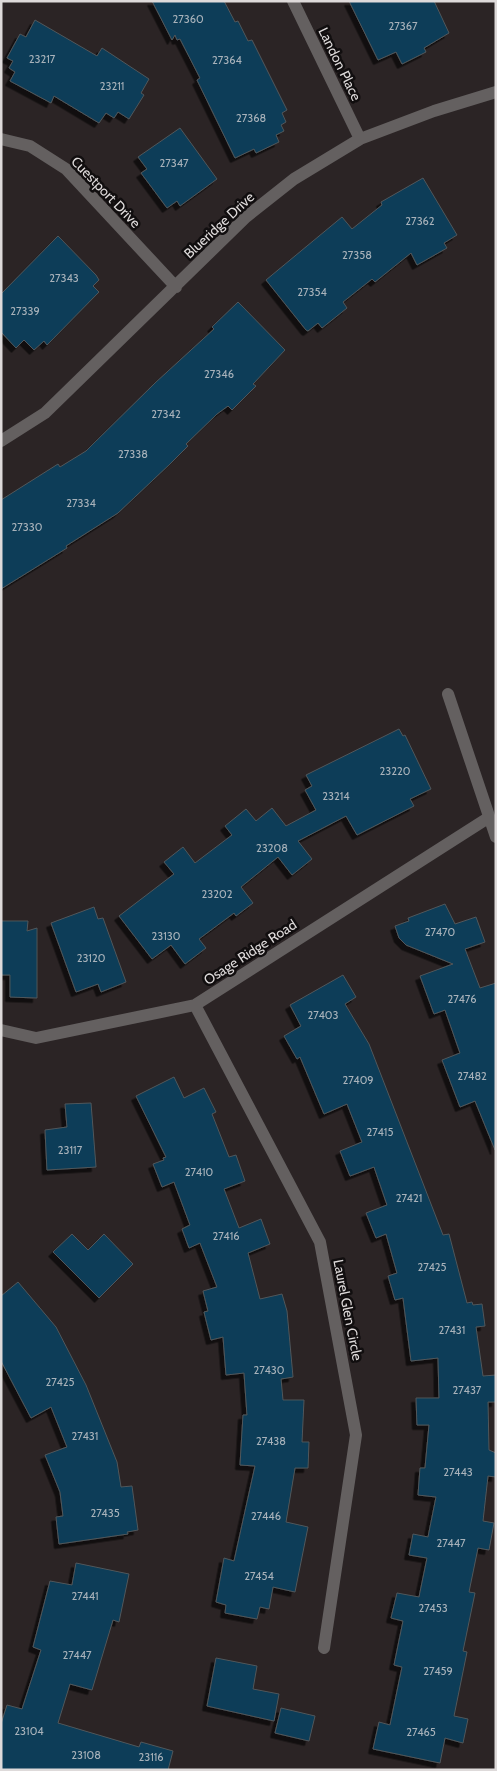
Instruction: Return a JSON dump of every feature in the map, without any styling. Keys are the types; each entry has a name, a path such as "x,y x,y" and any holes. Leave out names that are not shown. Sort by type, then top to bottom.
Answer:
{"street":[{"name":"Landon Place","path":"293,1 360,139"},
{"name":"Blueridge Drive","path":"1,441 45,413 246,218 294,180 360,139 496,92"},
{"name":"Cuestport Drive","path":"1,139 30,146 66,169 176,287"},
{"path":"448,694 488,818 496,837"},
{"name":"Osage Ridge Road","path":"1,1030 36,1038 195,1005 488,818"},
{"name":"Laurel Glen Circle","path":"195,1005 320,1242 356,1435 324,1648"}],"building":[{"path":"152,1 224,1 235,22 238,21 248,41 252,40 287,110 282,113 286,122 281,125 284,131 276,135 279,142 256,153 254,149 235,158 197,80 200,78 180,39 177,40 175,35 172,40"},
{"path":"349,1 434,1 449,33 424,48 426,52 402,64 396,52 378,60"},
{"path":"35,20 97,56 102,48 149,79 141,93 144,95 129,119 118,112 114,118 106,113 99,123 54,96 51,103 10,81 15,72 9,68 13,61 7,58 20,34 26,37"},
{"path":"180,128 217,179 180,206 177,201 167,208 141,173 147,169 138,157"},
{"path":"423,178 457,235 444,243 447,248 417,265 411,253 375,282 372,279 343,302 347,308 322,328 318,323 308,331 306,330 266,280 342,217 352,229 382,205 381,202"},
{"path":"58,236 96,275 99,280 93,286 99,292 47,345 44,341 34,350 24,340 16,348 1,332 1,294"},
{"path":"238,302 285,350 253,384 256,386 232,410 228,406 217,414 186,444 188,446 171,463 118,513 66,546 67,548 1,589 1,500 58,464 60,467 86,451 155,383 214,329 212,327"},
{"path":"399,729 403,736 405,735 431,789 410,799 414,806 357,835 346,816 298,841 312,859 292,875 278,857 241,887 253,903 236,916 234,913 199,939 206,948 185,964 171,945 152,959 119,916 174,874 164,862 183,847 195,863 232,835 225,826 246,809 256,821 272,808 286,826 316,810 305,790 312,786 306,775"},
{"path":"445,904 455,924 476,917 485,942 465,949 480,988 496,983 495,1150 475,1101 460,1107 442,1060 460,1053 445,1010 434,1014 420,976 453,964 406,945 399,938 395,926 409,921 408,918"},
{"path":"94,907 98,919 103,918 126,982 101,992 98,984 76,992 51,923"},
{"path":"1,921 28,921 27,931 37,928 37,998 10,997 10,975 1,975"},
{"path":"343,975 356,997 345,1004 369,1044 443,1235 449,1234 467,1303 472,1302 473,1305 482,1304 485,1326 476,1327 483,1376 496,1375 496,1402 488,1402 489,1450 496,1453 496,1477 488,1476 483,1521 494,1523 489,1550 478,1548 469,1592 475,1593 463,1651 467,1652 454,1716 468,1719 463,1743 445,1738 440,1763 373,1749 379,1722 390,1725 402,1667 394,1665 403,1621 391,1618 397,1593 419,1597 427,1558 409,1555 413,1534 428,1537 436,1497 418,1495 420,1468 425,1468 429,1425 417,1425 416,1398 439,1398 438,1358 411,1361 403,1298 395,1300 388,1276 397,1273 386,1234 376,1238 366,1213 387,1205 374,1167 350,1176 340,1151 362,1142 347,1104 324,1114 300,1057 297,1059 284,1036 301,1026 290,1005"},
{"path":"174,1077 184,1098 204,1088 216,1112 212,1114 229,1157 236,1155 245,1181 224,1189 239,1228 261,1219 270,1244 248,1253 260,1299 282,1294 287,1311 293,1377 281,1379 283,1400 304,1400 302,1442 309,1442 308,1468 295,1468 286,1522 308,1527 295,1592 273,1587 269,1609 260,1607 257,1619 225,1613 226,1605 216,1602 224,1558 234,1561 255,1466 240,1465 243,1415 247,1415 244,1373 226,1375 223,1337 211,1340 204,1312 208,1311 203,1291 217,1287 200,1243 189,1248 182,1229 190,1225 174,1182 162,1187 153,1164 164,1160 163,1158 166,1157 136,1096"},
{"path":"91,1103 96,1167 47,1170 45,1130 67,1127 65,1104"},
{"path":"72,1234 88,1250 104,1234 133,1264 99,1298 53,1252"},
{"path":"18,1282 56,1327 86,1385 117,1462 121,1487 132,1486 138,1530 127,1532 128,1534 59,1544 56,1517 63,1516 60,1492 45,1455 67,1447 51,1407 31,1418 1,1361 1,1296"},
{"path":"76,1563 129,1574 119,1622 113,1620 92,1690 70,1684 58,1723 139,1747 141,1742 173,1751 168,1770 1,1770 1,1724 7,1705 22,1709 41,1650 33,1647 50,1581 72,1585"},
{"path":"216,1658 257,1666 253,1689 279,1694 274,1721 207,1706"},
{"path":"281,1708 315,1716 309,1741 275,1733"}]}
